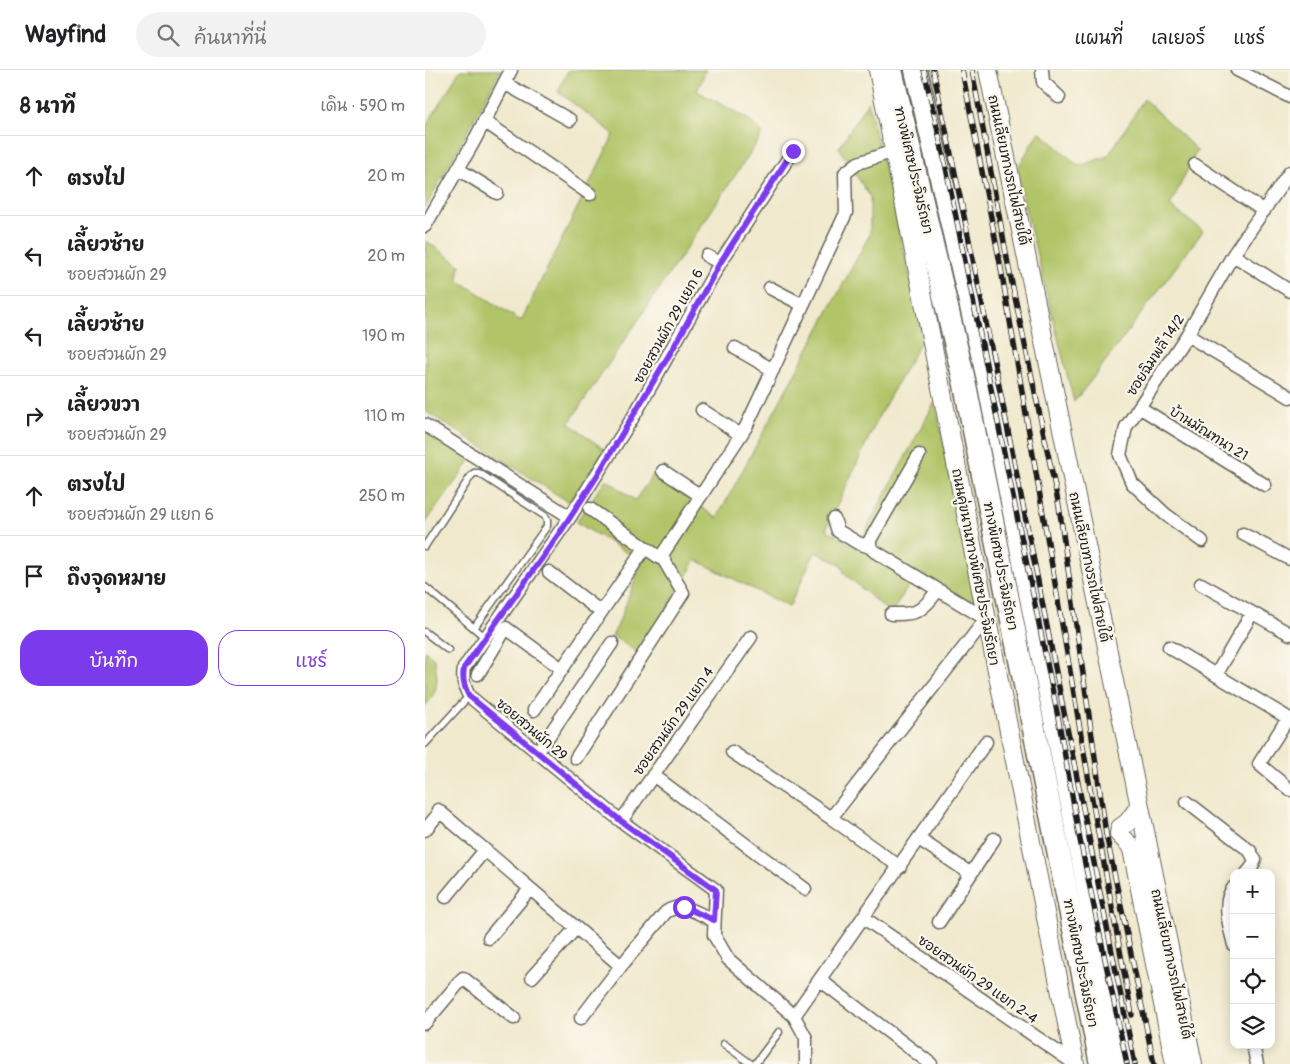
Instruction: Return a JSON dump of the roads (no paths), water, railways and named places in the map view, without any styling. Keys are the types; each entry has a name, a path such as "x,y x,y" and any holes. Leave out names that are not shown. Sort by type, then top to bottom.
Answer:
{"highway":[{"name":"ทางพิเศษประจิมรัถยา","path":"891,70 964,380 1101,1064"},
{"name":"ทางพิเศษประจิมรัถยา","path":"916,70 987,375 1123,1064"}],"main road":[{"name":"ถนนคู่ขนานทางพิเศษประจิมรัถยา","path":"878,70 1075,1064"},
{"name":"ถนนเลียบทางรถไฟสายใต้","path":"988,70 1193,1064"},
{"path":"1139,807 1118,831 1132,849 1175,1064"},
{"path":"1028,825 1038,834 1053,838 1057,844 1051,857 1051,862 1091,1064"}],"street":[{"path":"425,226 511,70"},
{"path":"1042,70 1043,82 1059,97"},
{"path":"1237,70 1290,97"},
{"path":"504,83 570,120"},
{"path":"483,121 590,194"},
{"name":"ซอยสวนผัก 29 แยก 6","path":"570,517 635,414 720,263 793,151"},
{"path":"661,556 746,427 847,213 845,173 858,163 894,151"},
{"path":"1195,165 1264,212"},
{"path":"458,169 497,194"},
{"name":"ซอยฉิมพลี 14/2","path":"1202,541 1165,514 1132,483 1120,455 1126,427 1187,335 1233,255 1264,212 1285,189 1290,172"},
{"path":"1233,255 1290,291"},
{"path":"707,256 720,263"},
{"path":"769,288 803,305"},
{"path":"1187,335 1290,397"},
{"path":"735,348 773,370"},
{"name":"บ้านมัณฑนา 21","path":"1139,408 1265,485"},
{"path":"701,410 741,435"},
{"path":"425,424 570,517 464,668 462,676 469,696"},
{"path":"870,547 870,540 919,455"},
{"path":"663,471 701,496"},
{"path":"590,509 660,558 661,556"},
{"path":"831,818 986,619 873,551 870,547 858,543 838,531 835,519"},
{"path":"1243,534 1290,559"},
{"path":"534,710 645,548"},
{"path":"576,758 683,593 661,556"},
{"path":"549,572 601,612"},
{"path":"1201,584 1290,634"},
{"path":"891,614 915,613 926,605 938,590"},
{"path":"1216,675 1252,612"},
{"path":"478,674 506,628 562,669"},
{"name":"ซอยสวนผัก 29 แยก 4","path":"621,821 751,637"},
{"path":"537,753 612,643"},
{"path":"1169,647 1288,718 1259,764 1290,790"},
{"name":"ซอยสวนผัก 29","path":"469,696 621,821 716,890 714,935 728,959 794,1016 806,1038 806,1064"},
{"path":"794,1016 986,742"},
{"path":"732,752 900,867"},
{"path":"653,775 805,889"},
{"path":"1187,802 1250,851 1255,860 1250,869"},
{"path":"425,830 439,811 621,966"},
{"path":"919,839 971,874"},
{"path":"939,922 994,839"},
{"path":"445,897 485,850"},
{"path":"489,938 530,889"},
{"path":"1230,895 1227,908 1230,924"},
{"path":"581,1018 666,912 673,907 684,907 714,920"},
{"name":"ซอยสวนผัก 29 แยก 2-4","path":"864,918 1075,1064"},
{"path":"532,977 576,928"},
{"path":"425,1023 463,978 514,1018"},
{"path":"820,980 931,1064"},
{"path":"1254,1049 1257,1064"}],"lane":[{"path":"425,546 475,472 545,516 547,526 474,628"},
{"path":"425,586 486,638"},
{"path":"425,632 448,650"},
{"path":"425,744 469,696"},
{"path":"755,1064 779,1032"},
{"path":"724,1044 751,1064"}],"railway":[{"path":"924,70 944,158 1058,717 1080,840 1127,1064"},
{"path":"933,70 960,194 1135,1064"},
{"path":"962,70 1000,263 1092,799 1132,1015"},
{"path":"972,70 1009,269 1059,506 1106,834 1154,1064"}]}
